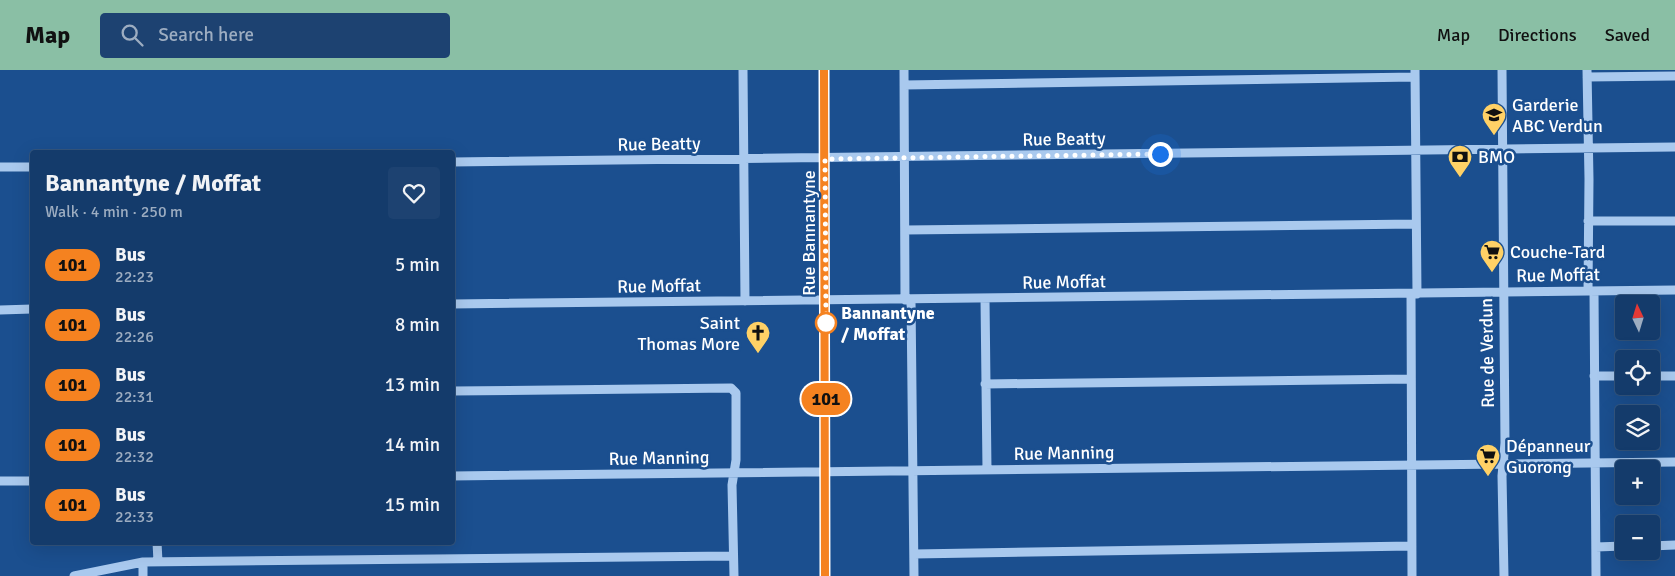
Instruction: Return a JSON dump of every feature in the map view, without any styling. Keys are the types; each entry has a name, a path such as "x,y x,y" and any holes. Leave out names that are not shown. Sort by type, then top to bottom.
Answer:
{"street":[{"path":"743,70 745,301"},
{"name":"Rue Bannantyne","path":"824,70 826,301 825,576"},
{"path":"904,70 905,230 913,471 914,576"},
{"name":"Rue de Verdun","path":"1502,70 1504,464 1502,476 1504,576"},
{"path":"1596,576 1594,376 1588,221 1587,73 1675,76"},
{"path":"904,85 1415,74 1416,224 1410,379 1412,576"},
{"name":"Rue Beatty","path":"455,162 825,159 1675,147"},
{"path":"0,167 30,167"},
{"path":"1588,221 1675,221"},
{"path":"905,230 1416,224"},
{"name":"Rue Moffat","path":"455,304 1675,290"},
{"path":"985,299 986,470"},
{"path":"0,310 30,309"},
{"path":"1594,376 1615,376"},
{"path":"1660,376 1675,376"},
{"path":"985,384 1410,379"},
{"path":"455,390 731,388 736,393 732,485 734,576"},
{"name":"Rue Manning","path":"455,476 1675,462"},
{"path":"0,481 30,481"},
{"path":"157,545 158,562"},
{"path":"1660,546 1675,545"},
{"path":"914,554 1412,546"},
{"path":"1596,546 1615,546"},
{"path":"74,576 143,562 734,556"},
{"path":"143,562 143,576"}],"bus line":[{"name":"101","path":"824,70 826,313 825,576"}],"place":[{"name":"Garderie ABC Verdun","path":"1494,136"},
{"name":"BMO","path":"1460,178"},
{"name":"Couche-Tard","path":"1492,273"},
{"name":"Bannantyne / Moffat","path":"826,323"},
{"name":"Saint Thomas More","path":"758,354"},
{"name":"Dépanneur Guorong","path":"1488,477"}],"route":[{"path":"826,323 825,159 1160,154"}]}
